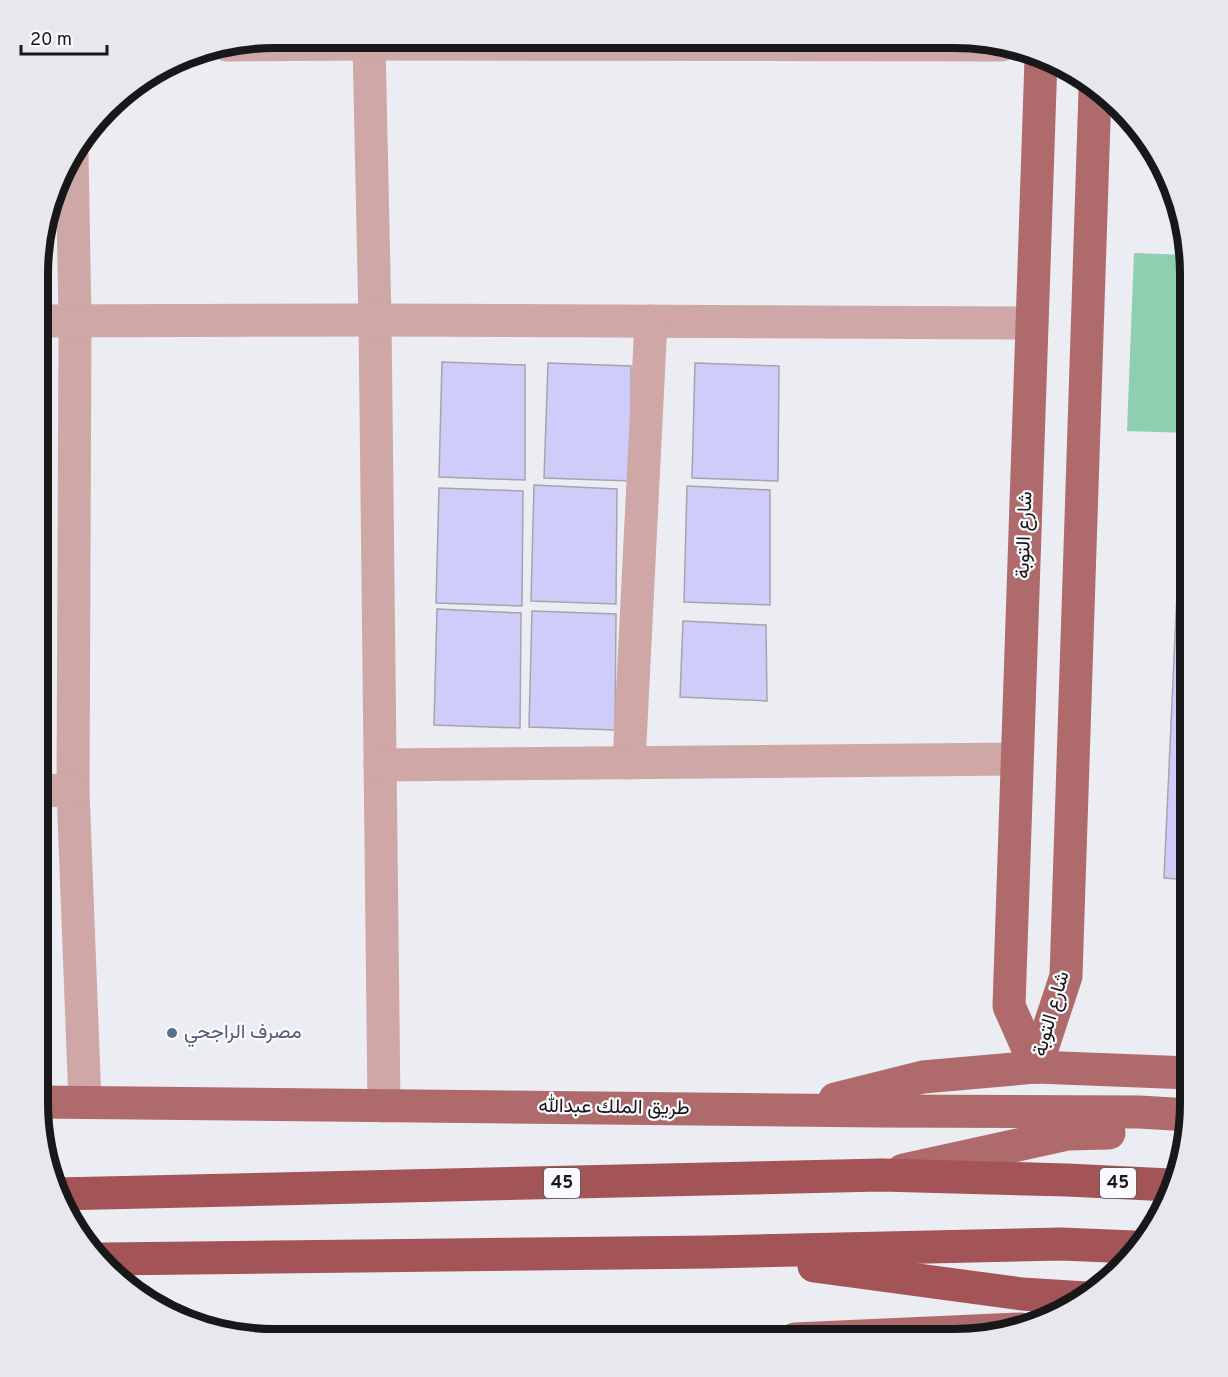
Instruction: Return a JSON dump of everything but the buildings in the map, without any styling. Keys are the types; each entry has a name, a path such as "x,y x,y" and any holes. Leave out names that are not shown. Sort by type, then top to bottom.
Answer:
{"highway":[{"name":"45","path":"67,1194 881,1175 1165,1185"},
{"path":"110,1259 711,1252 1061,1244 1128,1247"},
{"path":"711,1252 1022,1293 1070,1297"}],"main road":[{"name":"شارع التوبة","path":"1036,1067 1009,1006 1041,65"},
{"name":"شارع التوبة","path":"1036,1067 1066,976 1095,98"},
{"path":"790,1110 923,1077 1036,1067 1180,1073"},
{"name":"طريق الملك عبدالله","path":"48,1102 1127,1112 1180,1115"},
{"path":"881,1175 1068,1134 1178,1132"}],"street":[{"path":"369,48 375,320 384,1106"},
{"path":"72,172 75,321 73,790 85,1102"},
{"path":"48,321 1032,323"},
{"path":"628,763 651,321"},
{"path":"380,765 1017,759"},
{"path":"48,790 73,790"}],"green space":[{"path":"1134,253 1179,255 1180,433 1127,431"}],"place":[{"name":"مصرف الراجحي","path":"172,1033"}]}
